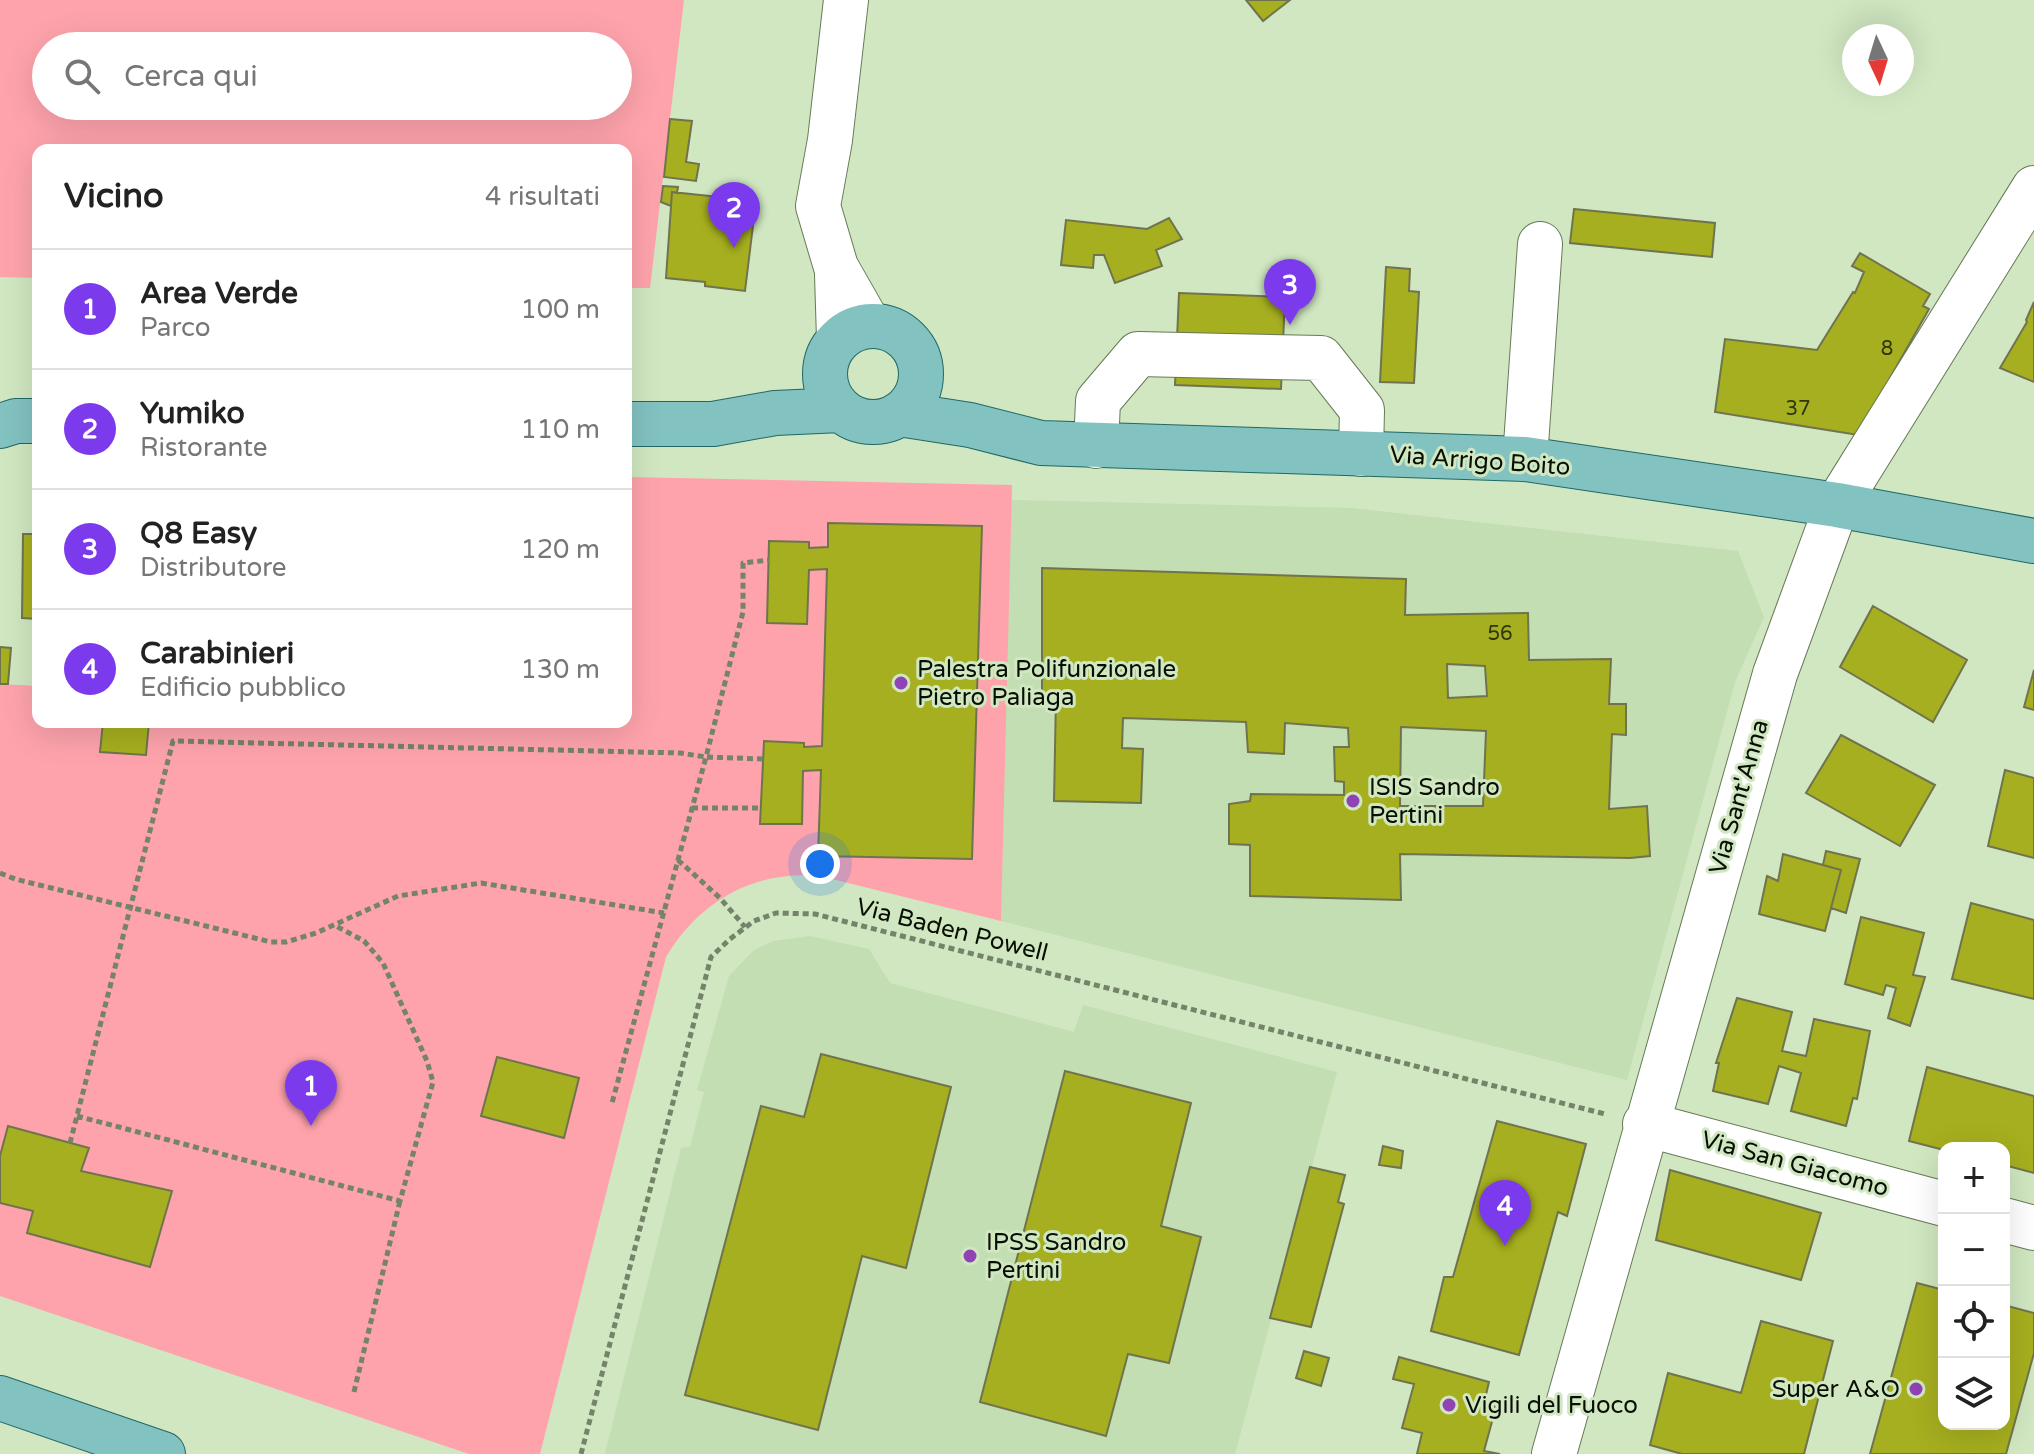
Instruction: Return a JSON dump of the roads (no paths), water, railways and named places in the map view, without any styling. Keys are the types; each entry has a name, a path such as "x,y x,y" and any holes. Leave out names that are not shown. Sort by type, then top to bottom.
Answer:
{"main road":[{"path":"885,327 911,344 919,359 921,374 909,402 885,420 870,422 855,418 834,397 825,368 830,352 854,332 885,327"},
{"path":"632,424 713,424 775,413 834,397"},
{"name":"Via Arrigo Boito","path":"909,402 970,425 1041,443 1525,459 1837,505 2034,541"},
{"path":"0,1398 163,1454"}],"street":[{"path":"846,0 830,140 818,206 854,332"},
{"name":"Via Sant'Anna","path":"1554,1454 1645,1124 1775,674 1837,505 2034,188"},
{"path":"1525,459 1540,244"},
{"path":"1096,446 1098,401 1138,354 1321,358 1362,410 1361,454"},
{"name":"Via San Giacomo","path":"1645,1124 1938,1202"},
{"path":"2010,1222 2034,1228"}],"place":[{"name":"Yumiko","path":"734,248"},
{"name":"Q8 Easy","path":"1290,325"},
{"name":"Palestra Polifunzionale Pietro Paliaga","path":"901,683"},
{"name":"ISIS Sandro Pertini","path":"1353,801"},
{"name":"Area Verde","path":"311,1126"},
{"name":"Carabinieri","path":"1505,1246"},
{"name":"IPSS Sandro Pertini","path":"970,1256"},
{"name":"Super A&O","path":"1916,1389"},
{"name":"Vigili del Fuoco","path":"1449,1405"}]}
